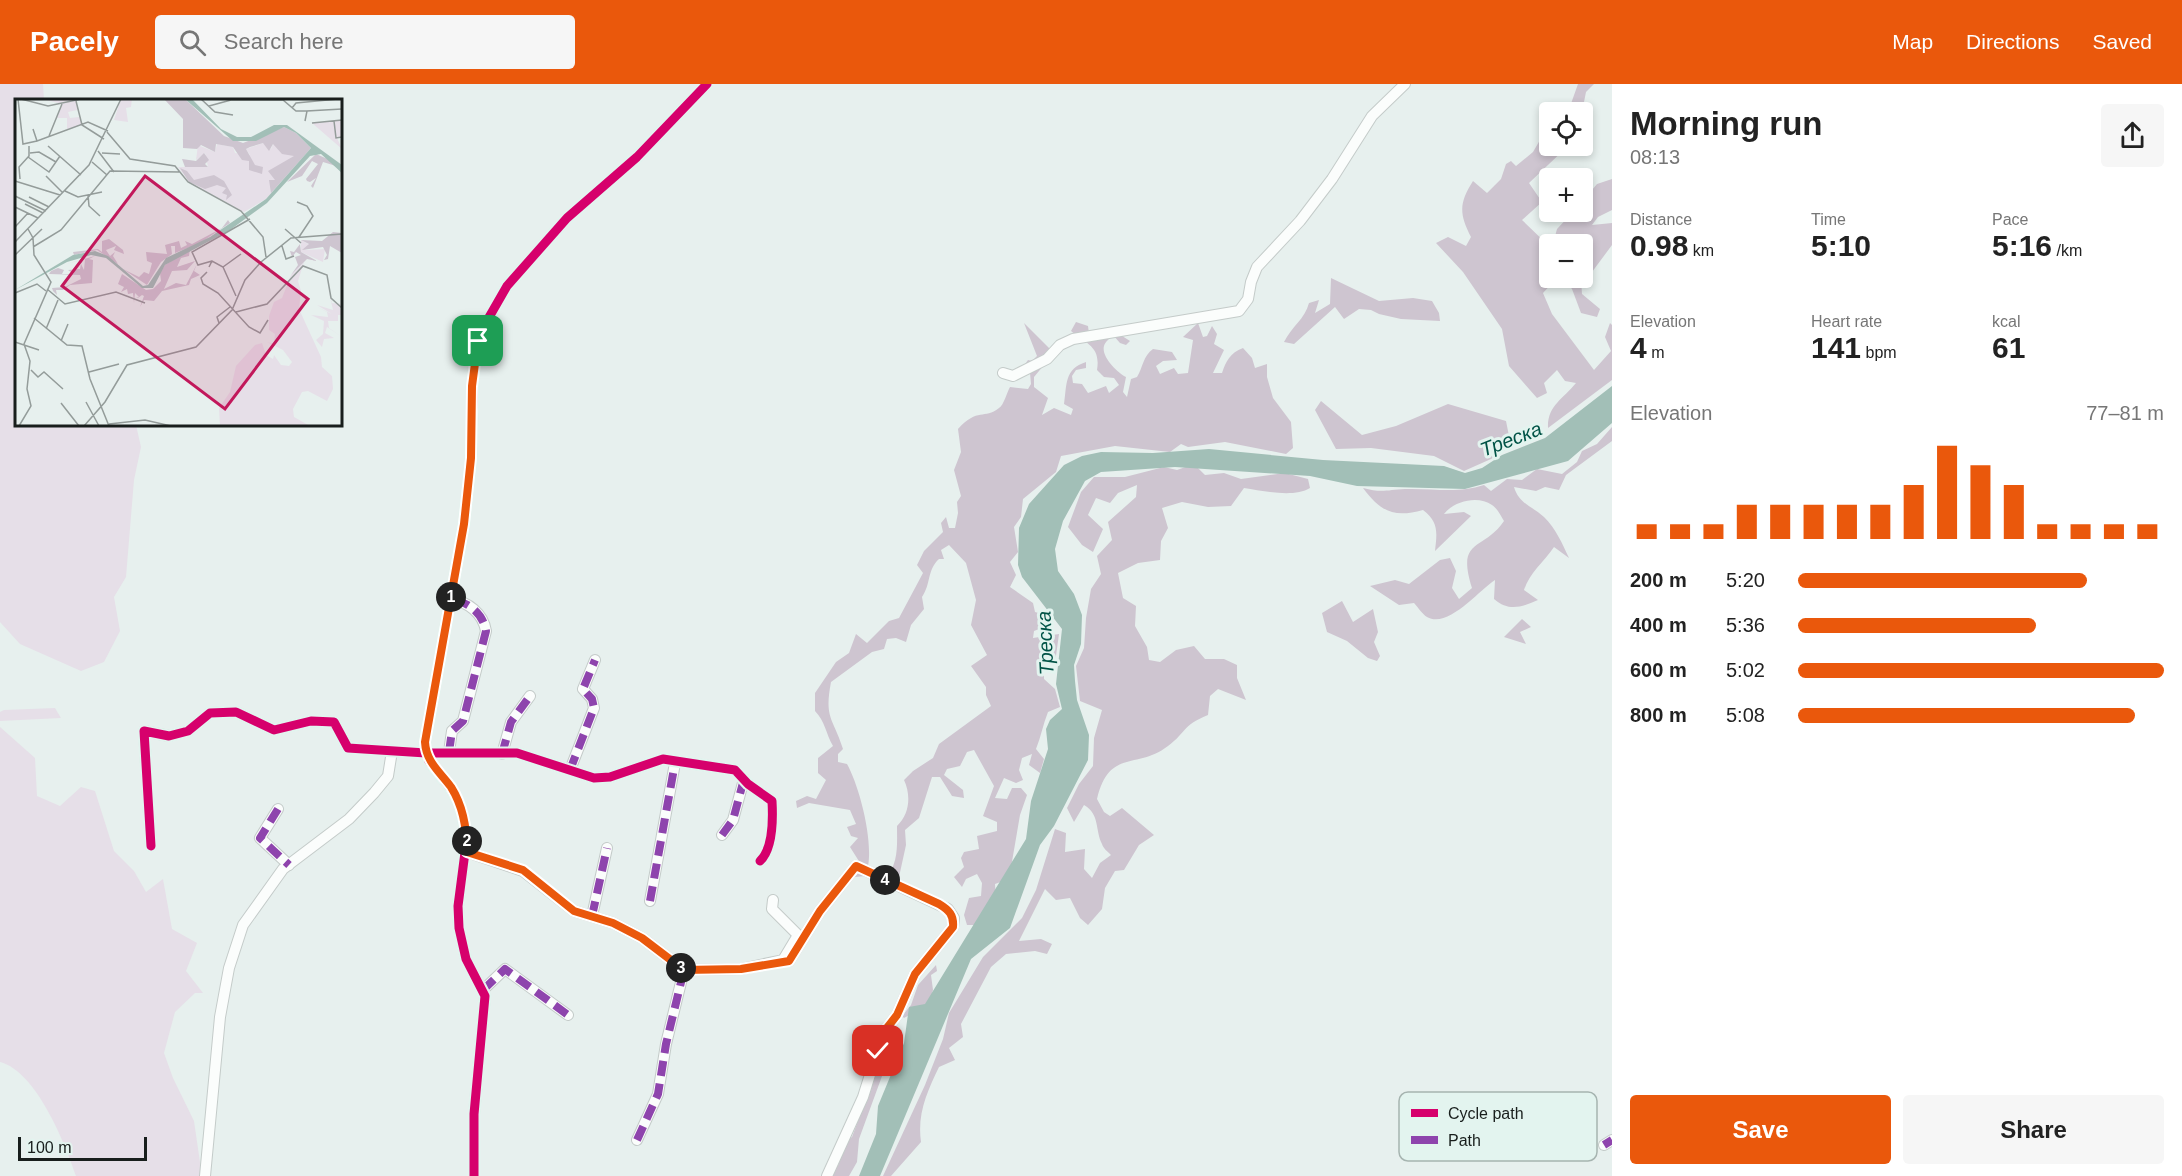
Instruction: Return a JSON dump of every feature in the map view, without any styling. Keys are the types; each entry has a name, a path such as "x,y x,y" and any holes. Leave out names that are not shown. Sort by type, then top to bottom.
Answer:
{"street":[{"path":"474,1176 474,1114 483,990 466,959 459,928 458,906 467,852 467,837 460,805 452,789 426,753 429,708 464,524 471,458 474,364 478,341 492,310 507,286 567,218 637,157 707,84"},
{"path":"1003,373 1013,376 1036,365 1065,341 1239,311 1248,299 1257,267 1300,221 1332,179 1372,116 1405,84"},
{"path":"449,752 452,731 463,721 486,631 484,621 478,613 451,599"},
{"path":"570,770 594,708 592,699 583,689 595,660"},
{"path":"502,754 511,722 530,696"},
{"path":"151,846 144,731 169,736 188,731 210,713 236,712 274,730 311,721 334,722 348,748 426,753 517,753 594,778 610,777 663,759 675,763 713,765 735,770 772,801 769,846 766,856 760,861"},
{"path":"205,1176 216,1050 229,968 243,925 289,865 349,819 374,793 388,776 392,751"},
{"path":"650,901 675,763"},
{"path":"722,835 733,820 744,779"},
{"path":"278,810 260,837 289,865"},
{"path":"592,916 607,848"},
{"path":"467,852 523,870 574,911 613,923 642,938 684,970 741,969 783,960 789,961 820,911 856,866 948,909 954,918 953,927 915,974 897,1015 883,1033 863,1097 827,1176"},
{"path":"773,900 772,909 778,918 798,935 783,960"},
{"path":"483,990 505,969 568,1015"},
{"path":"637,1140 658,1094 666,1044 684,970"}],"shaded area":[{"path":"0,84 43,84 44,99 15,99 15,426 136,426 141,447 134,480 126,577 114,597 120,631 104,662 81,671 20,644 0,622"},
{"path":"1578,84 1594,84 1586,92 1584,102 1572,102"},
{"path":"1539,142 1539,156 1557,156 1545,168 1539,168 1539,174 1529,183 1539,198 1539,205 1522,220 1539,236 1539,288 1548,288 1543,293 1552,314 1594,370 1611,351 1605,337 1610,323 1612,325 1612,380 1548,428 1548,420 1553,408 1576,383 1565,381 1557,370 1544,383 1547,393 1537,398 1509,366 1502,329 1463,272 1436,243 1448,237 1466,246 1471,237 1464,222 1462,209 1465,196 1473,181 1487,193 1501,179 1506,164 1511,161 1516,166 1533,152"},
{"path":"1612,179 1612,210 1598,217 1592,225 1612,223 1612,245 1593,271 1593,234 1556,234 1564,222 1593,222 1593,189 1597,184"},
{"path":"1331,278 1379,301 1413,298 1432,301 1439,313 1440,321 1401,319 1371,310 1359,309 1344,319 1335,307 1294,344 1284,342 1305,314 1309,303 1319,300 1315,313 1330,304"},
{"path":"1582,288 1582,294 1600,309 1597,317 1581,313 1572,289"},
{"path":"1076,322 1088,326 1089,334 1096,341 1105,333 1119,334 1130,341 1126,345 1120,343 1113,335 1104,346 1105,355 1111,364 1126,377 1123,392 1127,397 1131,379 1137,377 1145,358 1153,349 1172,352 1177,360 1163,361 1156,366 1160,374 1174,368 1178,374 1188,373 1193,340 1183,337 1198,323 1203,337 1207,336 1212,326 1217,334 1214,344 1224,350 1213,373 1222,373 1229,358 1243,348 1252,358 1255,368 1267,364 1267,377 1273,398 1291,422 1293,448 1286,454 1225,442 1188,447 1181,444 1170,452 1115,446 1061,456 1056,472 1023,499 1021,517 1014,527 1018,552 1010,562 1016,575 1010,587 1033,603 1035,612 1042,614 1046,621 1044,627 1034,631 1033,638 1059,634 1055,663 1044,660 1044,679 1055,689 1060,707 1048,712 1036,749 1044,759 1040,773 1029,765 1032,754 1022,758 1019,770 1023,780 1016,783 1004,778 995,798 1007,799 1012,788 1021,788 1027,795 1020,815 1009,879 995,884 996,903 981,925 967,925 964,915 969,898 981,896 982,883 977,874 966,879 962,887 954,877 964,867 961,858 964,852 979,849 977,836 997,831 997,822 983,816 994,786 974,750 967,752 960,766 947,769 944,775 963,790 964,798 952,796 940,777 932,777 919,818 905,830 906,845 899,877 885,878 895,861 897,826 907,810 908,792 904,780 933,758 939,744 991,706 986,695 986,687 971,666 987,655 971,625 976,600 966,563 949,545 941,550 944,559 939,559 935,563 922,597 924,609 911,625 906,642 896,638 887,639 884,649 872,652 831,682 829,711 843,749 838,754 838,762 847,764 852,774 862,803 868,836 869,852 865,876 855,877 849,872 862,866 850,847 858,838 851,836 847,827 856,824 850,810 809,803 797,808 796,801 807,796 816,799 826,780 818,773 818,758 833,746 815,711 815,693 836,662 849,653 856,634 867,643 889,621 899,618 923,573 917,565 924,551 943,532 941,523 946,517 949,528 955,528 958,513 957,502 961,496 954,470 961,452 958,429 971,418 999,408 1010,387 1028,389 1031,384 1030,373 1038,368 1021,370 1028,360 1032,361 1037,356 1024,323 1054,353 1034,377 1034,387 1048,398 1042,415 1054,408 1071,415 1073,409 1064,404 1066,384 1070,373 1086,362 1086,368 1076,370 1072,376 1073,383 1082,384 1088,393 1106,386 1109,393 1119,385 1114,378 1104,377 1097,370 1097,356 1091,346 1071,331"},
{"path":"1612,386 1612,423 1568,461 1465,489 1357,486 1310,476 1175,467 1101,472 1085,481 1063,521 1055,549 1058,571 1074,594 1082,615 1081,644 1074,665 1077,700 1089,735 1088,760 1054,826 1040,845 1010,928 971,959 880,1176 859,1176 876,1134 878,1106 904,1043 909,1007 925,1004 1026,839 1031,801 1048,749 1046,729 1050,720 1062,709 1056,684 1062,629 1022,577 1018,565 1019,528 1029,504 1064,465 1082,456 1101,452 1153,453 1209,449 1323,460 1444,466 1465,473 1482,468 1502,455 1545,438"},
{"path":"1321,401 1362,435 1396,426 1448,404 1506,421 1511,446 1491,459 1464,471 1434,456 1371,448 1336,449 1315,410"},
{"path":"1612,427 1612,441 1566,475 1559,490 1545,487 1536,491 1514,487 1519,497 1552,526 1569,558 1554,547 1533,573 1524,590 1538,600 1516,607 1505,606 1494,599 1495,580 1453,613 1444,618 1435,619 1425,616 1414,603 1399,605 1370,586 1395,580 1409,584 1440,560 1450,558 1456,571 1452,588 1459,599 1472,588 1467,560 1470,553 1504,521 1496,508 1486,502 1473,500 1460,503 1448,509 1444,514 1464,512 1471,516 1435,551 1436,528 1428,514 1423,510 1404,513 1389,511 1376,503 1363,488 1379,491 1455,490 1484,485 1491,491 1507,479 1522,480 1537,469 1562,474 1577,462 1582,451 1597,444"},
{"path":"1194,464 1205,475 1224,473 1241,479 1285,473 1308,479 1310,488 1296,493 1287,493 1244,488 1231,506 1208,507 1182,502 1162,508 1168,528 1161,541 1160,560 1138,563 1118,573 1123,598 1136,606 1135,626 1147,647 1149,660 1160,662 1176,650 1194,646 1205,659 1224,659 1237,665 1237,678 1246,700 1218,689 1210,696 1208,715 1188,726 1168,746 1157,753 1125,762 1109,773 1102,783 1097,799 1104,812 1110,816 1122,808 1154,835 1139,845 1124,870 1115,871 1105,888 1102,909 1088,925 1080,918 1070,898 1056,900 1045,889 1019,941 1041,939 1052,944 1047,954 1035,951 1006,954 991,967 961,1024 963,1037 949,1048 955,1060 939,1067 931,1085 920,1122 921,1142 891,1176 883,1176 925,1085 943,1039 949,1013 983,957 1022,918 1036,890 1055,829 1066,833 1065,852 1085,849 1084,869 1092,878 1100,863 1111,855 1100,839 1093,813 1084,805 1074,822 1067,808 1079,784 1093,766 1094,738 1102,710 1080,701 1076,666 1084,648 1091,589 1101,574 1097,556 1112,540 1108,522 1136,497 1137,485 1118,493 1110,503 1096,498 1088,515 1103,529 1093,552 1082,545 1068,527 1081,492 1094,477 1125,477 1164,467 1177,470"},
{"path":"1342,601 1353,622 1373,609 1378,632 1374,642 1380,656 1377,661 1368,658 1347,641 1327,632 1322,613"},
{"path":"1522,619 1531,627 1520,632 1526,644 1504,637"},
{"path":"55,708 61,718 0,721 0,712 4,710"},
{"path":"0,727 35,758 37,796 60,806 81,787 95,791 114,851 134,871 146,892 163,879 172,929 197,943 186,971 203,993 195,993 175,1012 164,1053 173,1078 194,1121 202,1176 76,1176 57,1128 37,1093 13,1068 0,1062"},
{"path":"936,965 937,971 931,975 933,990 929,1004 904,1018 902,1016 911,1005 918,985"},
{"path":"885,1039 889,1057 859,1139 857,1162 849,1176 831,1176 839,1164 841,1145 852,1137 881,1060"}],"marked path":[{"path":"449,752 452,731 463,721 486,631 482,619 474,609 451,599"},
{"path":"570,770 594,708 592,699 583,689 595,660"},
{"path":"502,754 511,722 530,696"},
{"path":"650,901 675,763 681,763"},
{"path":"722,835 733,820 744,779"},
{"path":"278,809 260,838 289,865"},
{"path":"592,916 607,848"},
{"path":"483,990 505,969 568,1015"},
{"path":"637,1140 658,1094 666,1044 684,970"},
{"path":"1604,1145 1612,1140"}],"cycle path":[{"path":"474,1176 474,1114 485,996 466,959 459,928 458,906 467,837 460,805 451,789 429,761 425,742 464,524 471,458 474,364 484,326 507,286 567,218 637,157 707,84"},
{"path":"151,846 144,731 169,736 188,731 210,713 236,712 274,730 311,721 334,722 348,748 426,753 517,753 594,778 610,777 663,759 735,770 748,784 772,801 770,841 760,861"}],"route":[{"path":"478,341 472,386 472,441 464,524 429,708 425,742 429,761 452,789 460,805 467,837 467,852 523,870 574,911 613,923 642,938 684,970 741,969 783,960 789,961 820,911 856,866 939,904 948,909 954,918 953,927 915,974 897,1015 883,1033 878,1051"}],"water label":[{"name":"Треска","path":"1511,439"},
{"name":"Треска","path":"1045,643"}]}
